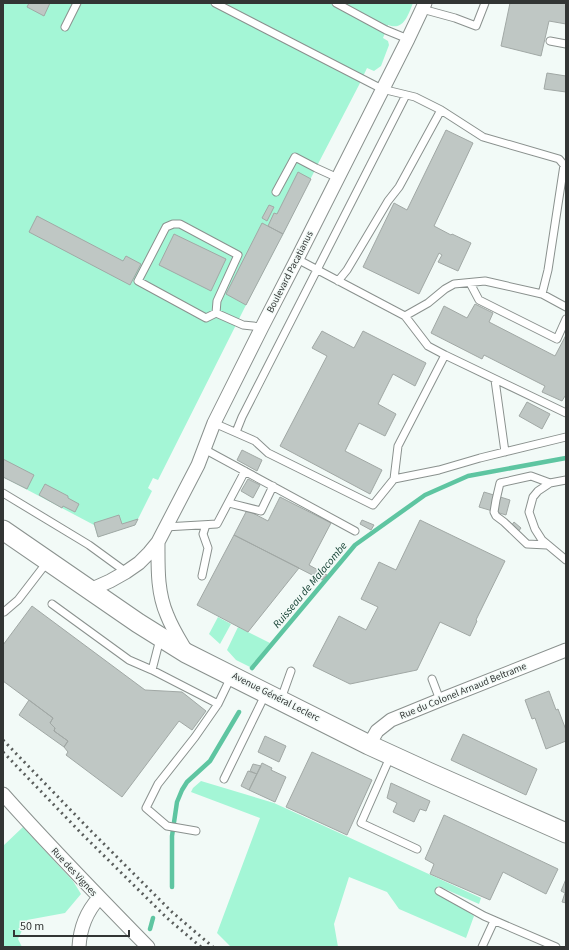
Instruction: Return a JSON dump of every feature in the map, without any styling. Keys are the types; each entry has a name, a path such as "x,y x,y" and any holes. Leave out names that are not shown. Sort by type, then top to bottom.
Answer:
{"main road":[{"name":"Avenue Général Leclerc","path":"3,530 138,623 186,653 369,745 566,833"}],"street":[{"name":"Boulevard Pacatianus","path":"90,590 110,581 140,563 158,542 198,465 214,423 408,39 423,6"},
{"name":"Boulevard Pacatianus","path":"158,542 158,576 162,602 167,616 186,653"},
{"name":"Rue du Colonel Arnaud Beltrame","path":"369,745 377,731 391,720 566,650"},
{"name":"Rue des Vignes","path":"3,794 99,898 148,947"},
{"path":"79,947 79,939 84,922 94,903 99,898"}],"lane":[{"path":"65,27 77,3"},
{"path":"215,3 382,89 415,97 441,110 482,137 559,159 564,165 548,270 542,294"},
{"path":"336,3 386,30 408,39"},
{"path":"423,6 476,26 485,3"},
{"path":"550,41 566,44"},
{"path":"236,432 242,417 406,95"},
{"path":"338,281 347,270 388,201 399,187 441,110"},
{"path":"276,192 295,157 338,178"},
{"path":"172,224 180,224 238,255 216,301 216,313 206,318 138,281 166,227 172,224"},
{"path":"297,259 405,316 428,346 495,380 566,413"},
{"path":"405,316 428,303 445,289 454,284 485,281 542,294 566,307"},
{"path":"470,283 479,300 557,339 566,319"},
{"path":"216,313 243,325 262,327"},
{"path":"214,423 255,441 268,453 373,505 394,479 398,446 445,355"},
{"path":"495,380 504,452"},
{"path":"394,479 439,470 480,458 566,438"},
{"path":"204,449 355,531"},
{"path":"166,527 217,524 245,471"},
{"path":"547,545 527,544 496,516 494,512 500,483 532,476 550,483"},
{"path":"566,480 550,483 538,491 533,497 529,512 535,529 542,540 566,560"},
{"path":"229,503 261,510 273,486"},
{"path":"3,493 89,545 126,572"},
{"path":"202,576 208,548 203,534 206,525"},
{"path":"3,612 18,600 48,561"},
{"path":"52,604 129,660 152,670 218,704"},
{"path":"152,670 161,637"},
{"path":"224,779 273,696 291,671"},
{"path":"196,831 167,826 146,808 158,784 195,737 218,704 232,675"},
{"path":"432,679 440,700"},
{"path":"391,755 361,823 417,849"},
{"path":"440,891 494,921 556,947"},
{"path":"482,947 494,921"}],"green space":[{"path":"3,3 413,3 405,21 402,24 398,26 388,25 383,38 388,41 389,45 381,66 374,71 367,68 158,480 153,478 148,488 152,491 135,525 98,537 94,525 3,477"},
{"path":"218,617 231,624 220,644 209,634"},
{"path":"238,627 270,643 250,667 236,660 227,650"},
{"path":"201,781 274,803 481,898 479,904 438,886 436,894 460,906 474,916 466,938 399,909 387,892 349,877 334,924 338,947 231,947 217,933 260,818 191,792 193,788"},
{"path":"23,827 73,881 81,894 65,913 27,920 18,939 22,947 3,947 3,846"}],"building":[{"path":"29,3 50,3 44,16 27,7"},
{"path":"510,3 566,3 566,24 549,21 541,56 501,46"},
{"path":"547,73 566,76 566,92 544,89"},
{"path":"446,130 473,143 434,226 471,243 458,271 438,262 442,255 439,253 419,294 363,267 394,203 407,210"},
{"path":"298,172 311,179 283,234 268,226 274,213 277,214"},
{"path":"269,205 274,207 267,221 262,218"},
{"path":"37,216 123,261 126,256 141,264 130,285 29,232"},
{"path":"262,223 283,234 246,305 226,294"},
{"path":"174,234 226,259 211,291 159,265"},
{"path":"475,304 493,313 489,322 555,356 566,335 566,396 562,401 542,392 545,386 484,355 482,359 431,333 444,306 467,318"},
{"path":"322,331 354,348 363,331 426,363 415,386 393,374 378,404 396,414 385,436 359,423 345,451 382,470 370,494 280,446 327,356 312,348"},
{"path":"527,402 550,414 542,429 519,416"},
{"path":"242,450 262,460 257,471 237,460"},
{"path":"3,459 34,475 27,489 3,477"},
{"path":"248,479 260,485 253,498 241,491"},
{"path":"45,484 68,496 68,498 79,504 75,512 63,506 62,508 39,495"},
{"path":"484,492 510,500 506,515 479,507"},
{"path":"280,497 331,523 309,565 327,575 322,580 234,535 247,510 268,521"},
{"path":"119,515 122,524 138,519 135,525 98,537 94,523"},
{"path":"362,520 374,525 371,530 360,524"},
{"path":"420,520 505,561 476,620 477,621 470,636 440,622 417,670 350,684 313,666 339,616 366,630 378,607 361,599 379,562 396,570"},
{"path":"514,522 521,528 518,532 511,526"},
{"path":"234,535 299,568 248,632 197,605"},
{"path":"32,606 145,690 182,692 206,711 192,730 179,721 122,797 66,755 68,752 64,747 68,741 54,731 55,728 50,723 53,718 3,681 3,645"},
{"path":"549,691 566,730 566,741 546,749 535,718 532,719 525,700"},
{"path":"29,700 53,718 50,723 55,728 54,731 68,741 64,747 19,715"},
{"path":"463,734 537,769 526,795 451,760"},
{"path":"265,736 286,746 279,762 258,752"},
{"path":"312,752 372,780 347,835 286,807"},
{"path":"262,763 272,768 271,770 286,777 275,802 249,790"},
{"path":"253,764 261,766 257,774 250,771"},
{"path":"248,771 257,774 249,790 241,786"},
{"path":"391,783 430,801 426,811 420,809 414,822 393,812 397,803 387,798"},
{"path":"444,815 558,869 546,894 503,872 490,900 430,874 434,864 425,859"},
{"path":"566,879 566,903 562,902 565,893 561,891"}],"waterway":[{"name":"Ruisseau de Malacombe","path":"252,668 355,545 425,495 468,476 566,458"},
{"name":"Ruisseau de Malacombe","path":"172,887 172,836 177,802 187,782 210,761 239,712"},
{"name":"Ruisseau de Malacombe","path":"150,929 153,918"}],"railway":[{"path":"3,740 172,912 213,947"},
{"path":"3,752 82,834 167,918 201,947"}]}
